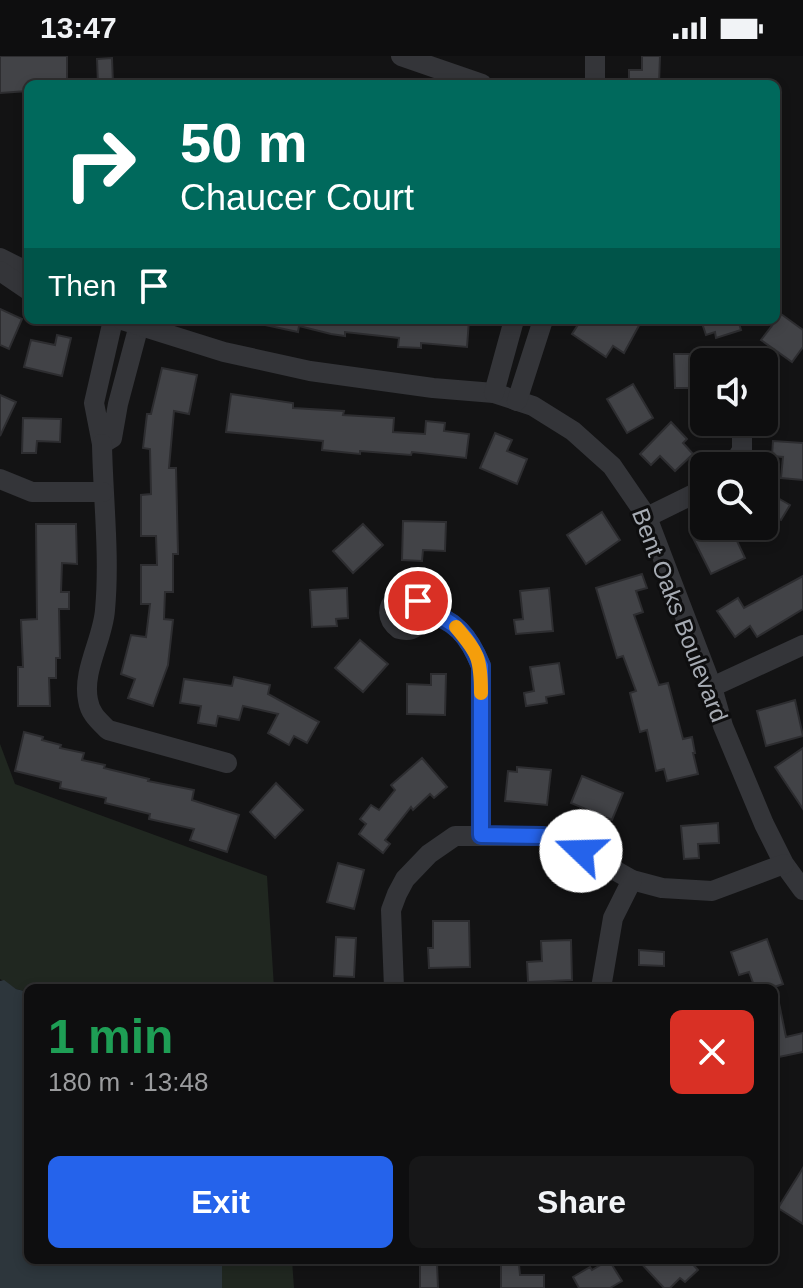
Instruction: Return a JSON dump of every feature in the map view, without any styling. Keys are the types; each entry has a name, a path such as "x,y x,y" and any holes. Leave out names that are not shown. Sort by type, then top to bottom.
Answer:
{"street":[{"path":"401,56 470,80"},
{"path":"595,56 595,80"},
{"path":"0,258 24,270"},
{"path":"0,271 24,287"},
{"path":"112,324 94,403 102,444 107,546 105,613 88,684 88,701 95,718 108,730 227,763"},
{"path":"102,444 112,438 131,324"},
{"name":"Bent Oaks Boulevard","path":"136,324 224,352 310,371 494,393 533,406 573,431 612,466 647,517 712,687 723,726 764,824 784,864 803,890"},
{"path":"494,393 513,324"},
{"path":"517,401 542,324"},
{"path":"0,479 32,492 103,492"},
{"path":"647,517 690,496"},
{"path":"423,611 446,617 475,651 481,666 481,835"},
{"path":"712,687 803,645"},
{"path":"394,984 391,910 405,879 429,854 455,836 543,836 581,851 632,880 662,888 712,891 784,864"},
{"path":"602,984 613,918 632,880"}],"shaded area":[{"path":"0,744 15,784 267,876 274,984 24,984 24,991 0,979"},
{"path":"4,980 24,991 24,1264 222,1264 222,1288 0,1288 0,981"},
{"path":"222,1264 292,1264 294,1288 222,1288"}],"building":[{"path":"0,56 67,56 67,80 24,80 24,91 0,93"},
{"path":"642,56 660,56 659,80 629,80 629,70 642,70"},
{"path":"112,58 113,80 98,80 97,59"},
{"path":"0,309 22,319 9,349 0,345"},
{"path":"781,314 803,330 803,347 792,362 778,352 778,348 772,348 761,340 773,324 780,324"},
{"path":"469,324 467,347 421,343 421,348 398,347 399,338 345,332 345,336 299,326 298,332 265,325"},
{"path":"578,324 640,324 624,353 613,346 606,357 572,334"},
{"path":"702,324 739,324 741,330 716,338 715,332 706,335"},
{"path":"57,335 71,338 62,376 24,367 31,340 55,345"},
{"path":"674,354 690,354 690,388 675,388"},
{"path":"162,368 197,375 189,414 174,411 169,468 176,468 178,554 173,554 173,592 165,592 164,619 173,620 168,665 153,706 128,698 135,679 121,674 131,635 146,637 150,604 141,604 141,565 157,565 156,536 141,536 141,495 151,494 150,449 143,448 147,414 151,414"},
{"path":"633,384 653,418 627,433 607,399"},
{"path":"231,394 293,403 293,408 394,418 393,432 425,434 426,421 445,423 444,431 469,434 466,458 412,452 411,455 360,451 360,454 322,450 323,441 226,432"},
{"path":"0,395 16,402 0,436"},
{"path":"23,418 61,419 60,442 37,441 36,453 22,453"},
{"path":"671,422 687,439 683,443 691,452 675,471 660,456 651,465 640,454"},
{"path":"495,433 512,440 507,451 527,459 517,484 480,468"},
{"path":"773,441 803,443 803,480 781,478 783,457 778,457 778,452 772,452"},
{"path":"778,498 790,505 781,520 778,518"},
{"path":"602,512 620,540 586,564 567,535"},
{"path":"403,521 446,522 445,551 423,550 422,561 402,560"},
{"path":"36,524 76,524 77,564 62,563 61,592 69,592 69,609 59,609 60,658 56,658 56,678 49,678 50,706 18,706 18,667 23,667 21,620 37,619"},
{"path":"363,524 383,545 353,573 333,551"},
{"path":"694,540 737,540 745,558 711,574"},
{"path":"642,574 647,588 636,591 643,612 634,615 659,685 668,683 683,739 692,737 698,774 667,781 664,769 656,771 647,730 640,732 630,693 636,691 623,656 617,658 596,588"},
{"path":"803,576 803,609 757,637 750,626 735,637 717,611 738,598 744,608"},
{"path":"347,588 348,618 336,619 337,626 312,627 310,590"},
{"path":"549,588 553,631 516,634 514,620 523,619 520,591"},
{"path":"360,640 388,664 363,692 335,668"},
{"path":"559,663 564,694 546,697 547,703 526,706 524,693 534,691 530,667"},
{"path":"431,674 446,674 445,715 407,714 407,684 431,685"},
{"path":"234,677 270,685 268,694 319,722 307,743 294,736 289,745 268,733 278,714 243,706 239,720 218,716 216,726 198,723 201,706 180,703 184,679 232,686"},
{"path":"795,700 803,736 766,746 757,711"},
{"path":"24,732 61,745 60,748 84,753 82,760 105,765 104,768 194,790 192,800 239,815 227,852 190,840 194,829 149,819 150,814 105,803 106,798 60,788 61,782 15,771"},
{"path":"803,748 803,809 775,767"},
{"path":"422,758 447,787 434,798 430,794 413,810 411,807 385,840 390,844 383,853 359,834 366,824 360,819 371,805 379,810 395,790 391,785"},
{"path":"517,767 551,770 547,805 505,801 508,771 517,772"},
{"path":"582,776 623,793 612,820 571,803"},
{"path":"276,783 303,810 275,838 250,812"},
{"path":"718,823 719,843 698,844 699,858 684,859 681,826"},
{"path":"338,863 364,870 354,909 327,902"},
{"path":"433,921 469,921 470,967 429,968 428,948 433,948"},
{"path":"336,937 356,938 354,977 334,976"},
{"path":"767,939 783,984 754,984 749,972 739,975 731,952"},
{"path":"571,940 572,980 528,982 527,962 542,961 541,941"},
{"path":"639,950 664,952 664,966 639,965"},
{"path":"778,1003 786,1037 803,1033 803,1052 778,1057"},
{"path":"803,1168 803,1224 778,1208"},
{"path":"437,1264 438,1288 420,1288 420,1265"},
{"path":"602,1264 611,1264 622,1281 610,1288 579,1288 573,1277 590,1267 592,1270"},
{"path":"642,1264 693,1264 698,1270 685,1282 680,1278 670,1288 664,1288"},
{"path":"501,1265 519,1265 520,1275 544,1275 544,1288 501,1288"}],"slow traffic":[{"path":"456,627 475,651 481,666 481,693"}],"route":[{"path":"418,601 423,611 446,617 456,627 475,651 481,666 481,835 543,836 581,851"}]}
